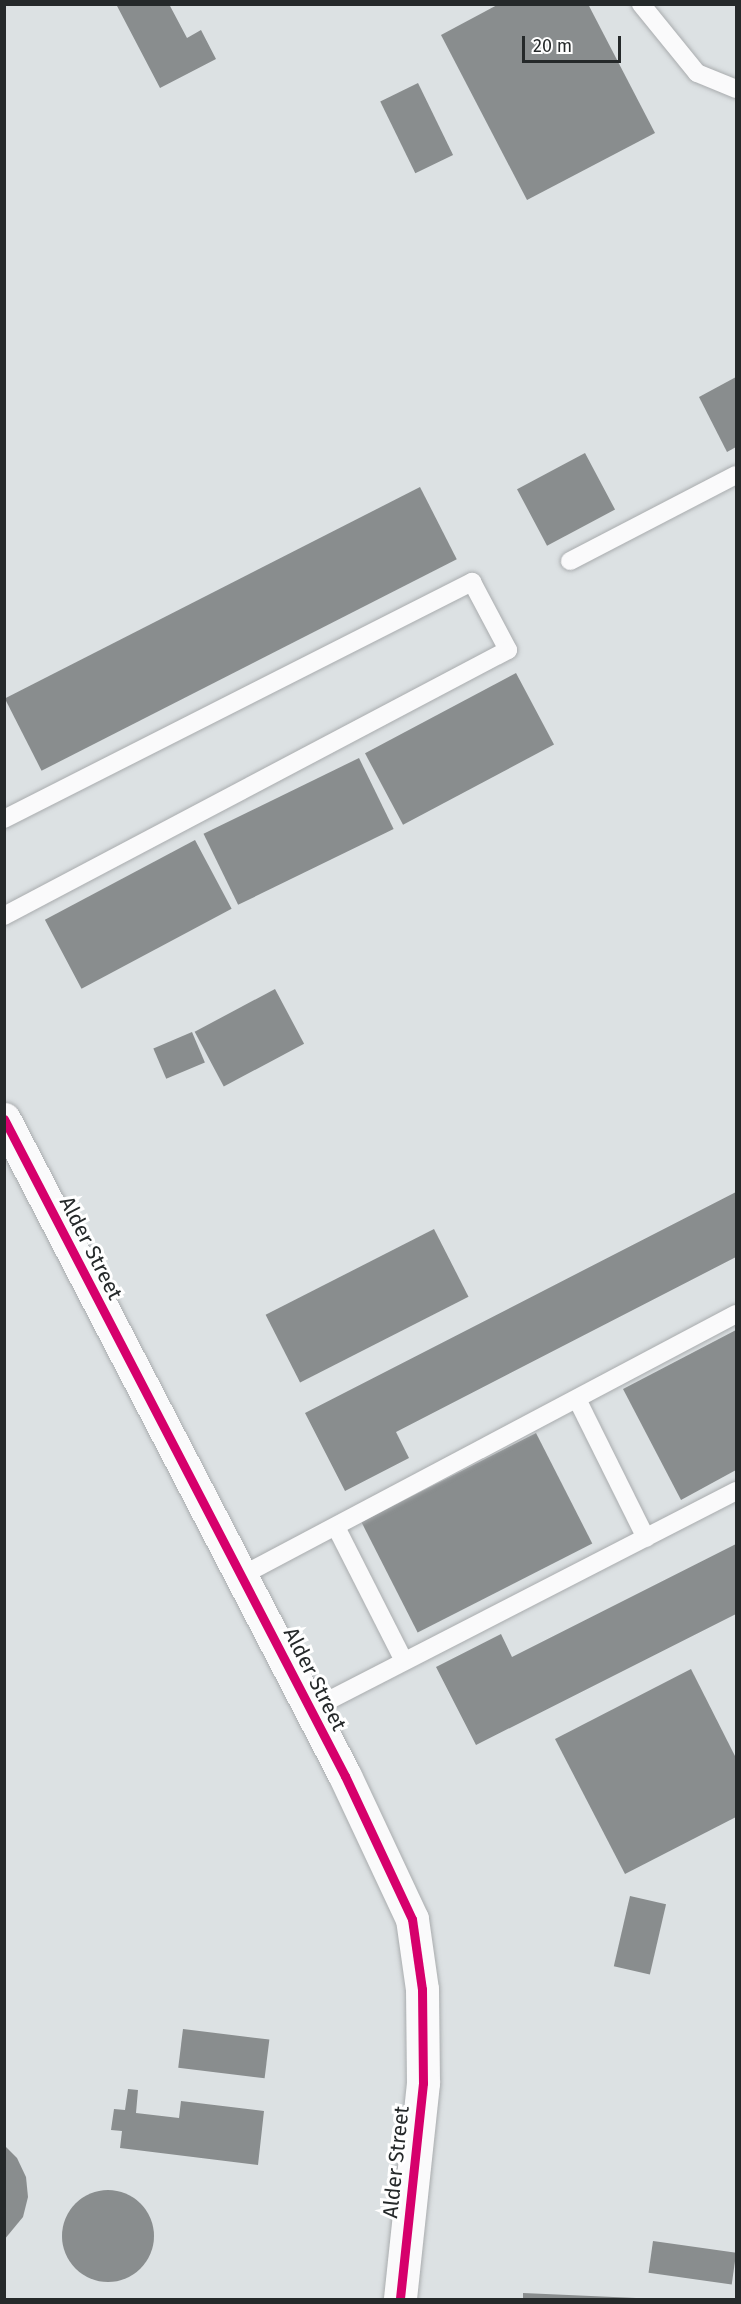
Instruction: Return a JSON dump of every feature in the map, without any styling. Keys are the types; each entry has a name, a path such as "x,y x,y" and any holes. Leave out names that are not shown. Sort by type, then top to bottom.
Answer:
{"street":[{"name":"Alder Street","path":"4,1119 310,1710 412,1919 422,1989 423,2083 400,2300"}],"lane":[{"path":"641,4 697,73 736,89"},
{"path":"570,561 736,475"},
{"path":"4,819 472,582 508,650 4,915"},
{"path":"241,1576 736,1314"},
{"path":"577,1399 646,1538"},
{"path":"310,1710 736,1491"},
{"path":"336,1527 404,1661"}],"building":[{"path":"116,4 169,4 187,38 201,30 216,59 160,88"},
{"path":"499,4 588,4 655,133 527,200 441,35"},
{"path":"418,83 453,155 415,173 380,101"},
{"path":"736,377 736,447 727,452 699,397"},
{"path":"585,453 615,510 547,546 517,489"},
{"path":"420,487 457,559 42,771 5,699"},
{"path":"516,673 554,745 403,825 365,753"},
{"path":"359,758 394,829 238,905 204,834"},
{"path":"195,840 232,909 82,989 45,920"},
{"path":"275,989 304,1044 224,1086 195,1032"},
{"path":"192,1032 205,1062 166,1079 153,1048"},
{"path":"736,1192 736,1257 396,1432 409,1458 345,1491 305,1413"},
{"path":"434,1229 469,1297 300,1383 266,1315"},
{"path":"736,1330 736,1470 681,1500 623,1389"},
{"path":"536,1433 592,1543 418,1632 361,1522"},
{"path":"736,1544 736,1614 476,1745 436,1667 501,1634 512,1657"},
{"path":"691,1669 736,1758 736,1817 625,1874 555,1739"},
{"path":"630,1896 666,1904 650,1974 614,1966"},
{"path":"183,2029 269,2040 265,2078 178,2068"},
{"path":"128,2089 138,2090 136,2113 179,2118 181,2101 264,2111 258,2165 120,2148 122,2131 111,2130 114,2109 125,2110"},
{"path":"4,2145 17,2158 26,2177 28,2197 23,2217 4,2240"},
{"path":"99,2190 117,2190 134,2197 147,2210 154,2227 154,2245 147,2262 134,2275 117,2282 99,2282 82,2275 69,2262 62,2245 62,2227 69,2210 82,2197"},
{"path":"653,2241 736,2253 732,2284 649,2273"},
{"path":"523,2293 636,2298 636,2300 523,2300"}],"cycle path":[{"path":"4,1119 345,1776 412,1919 422,1989 423,2083 400,2300"}]}
